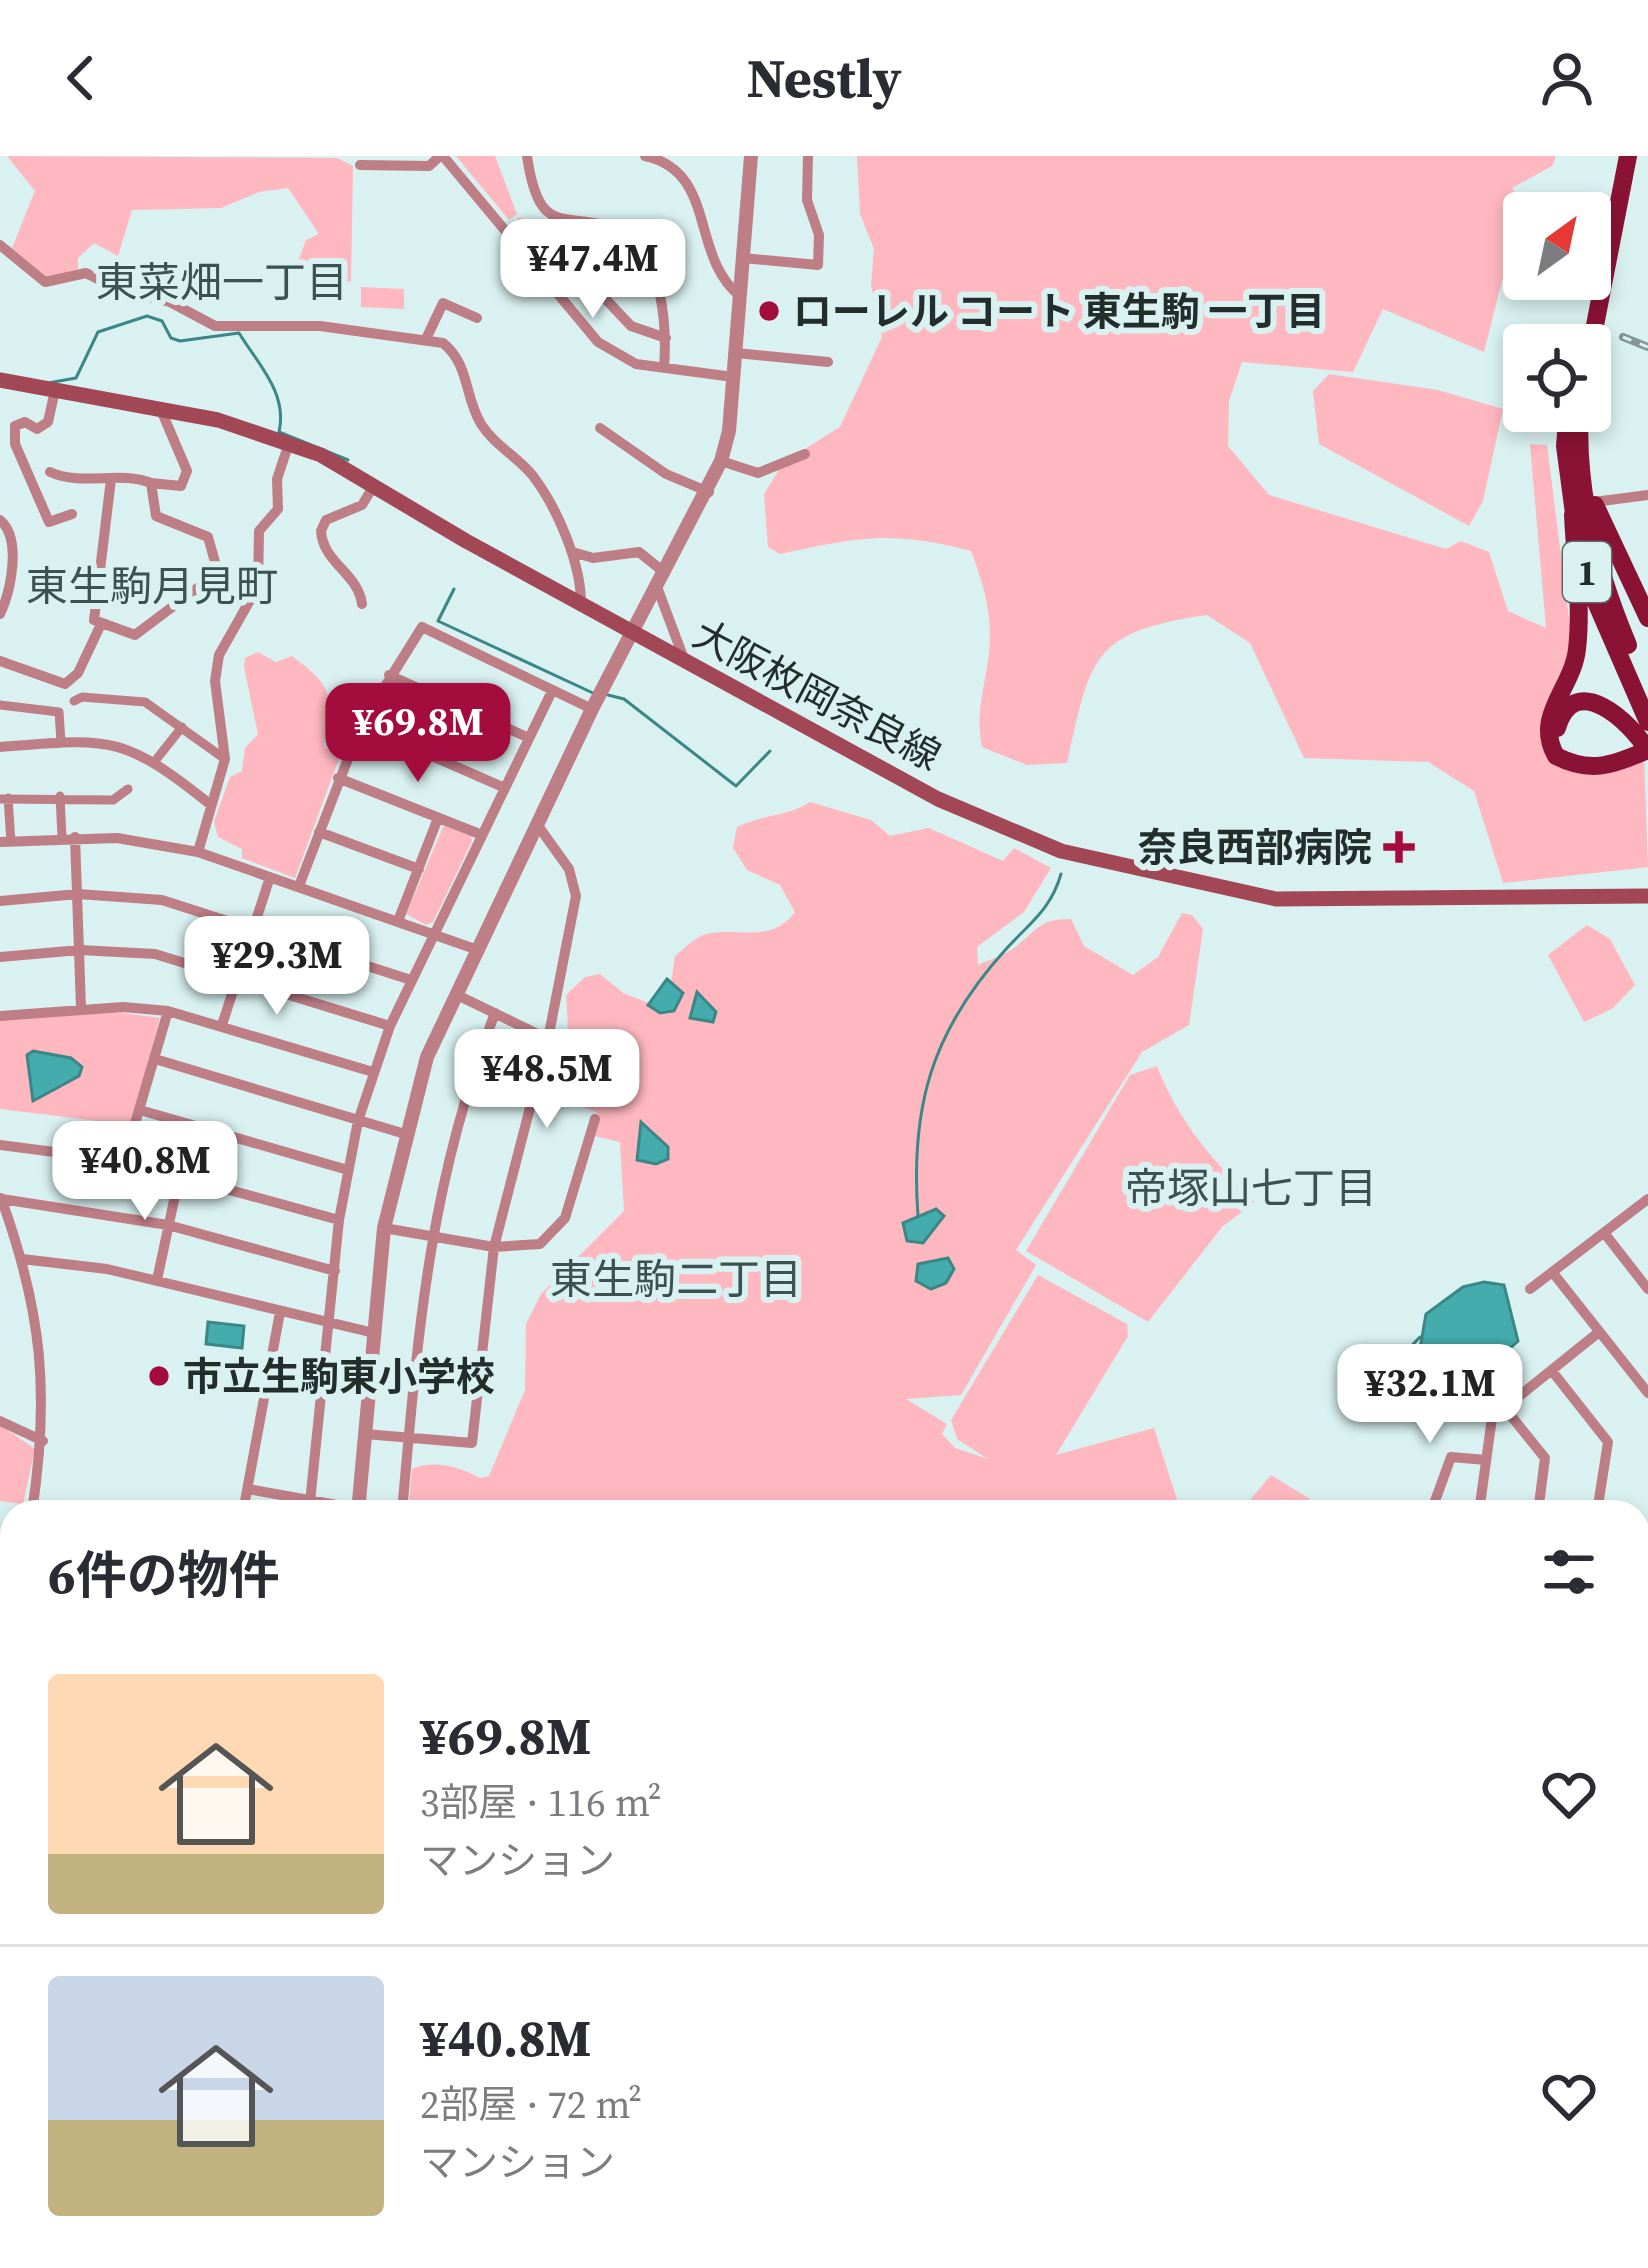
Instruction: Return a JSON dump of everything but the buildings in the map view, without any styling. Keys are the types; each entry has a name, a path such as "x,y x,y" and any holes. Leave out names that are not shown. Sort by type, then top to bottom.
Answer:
{"main road":[{"path":"1583,324 1617,156"},
{"path":"1595,324 1628,156"},
{"name":"大阪枚岡奈良線","path":"0,380 160,407 289,442 938,799 1017,836 1127,870 1276,899 1648,896"},
{"name":"1","path":"1566,432 1573,515 1592,593 1648,722"},
{"name":"1","path":"1580,432 1577,456 1599,572 1648,692"},
{"path":"1586,432 1594,502 1648,618"},
{"path":"1573,515 1577,653 1549,719 1550,745 1556,756 1607,768 1643,750"},
{"path":"1588,701 1630,722 1643,750 1610,760 1577,759 1562,750 1555,734 1560,716 1588,701"}],"street":[{"path":"360,165 424,166 441,156 598,341 636,364 733,377"},
{"path":"527,156 534,194 553,216 620,231 640,244 648,256 666,338 664,368"},
{"path":"645,156 682,172 693,190 714,268 740,296"},
{"path":"359,1500 384,1228 427,1057 592,709 710,492 721,461 733,377 751,156"},
{"path":"743,258 818,265 819,235 807,200 808,156"},
{"path":"2,250 45,282 86,273 119,290 170,302 215,326 320,326 426,339 453,352 465,371 467,399 483,427 533,476 562,537 575,553 581,603"},
{"path":"608,272 598,281 597,290 623,320 666,338"},
{"path":"426,339 443,303 477,318"},
{"path":"736,352 827,362"},
{"path":"55,390 48,422 37,429 25,422 15,426 15,444 49,521 72,514"},
{"path":"50,472 72,480 181,486 188,471 160,407"},
{"path":"600,428 666,474 710,492"},
{"path":"198,852 225,759 215,681 219,655 258,586 259,531 278,509 277,479 289,442"},
{"path":"721,461 758,473 806,454"},
{"path":"111,479 108,540 94,614 101,624 135,635 212,573 215,562 208,538 156,516 151,482"},
{"path":"362,604 358,586 329,557 321,531 326,520 362,505 373,487"},
{"path":"1594,502 1648,495"},
{"path":"0,520 12,541 8,596 0,614"},
{"path":"575,553 592,558 639,552 661,580 684,659"},
{"path":"0,662 64,683 78,673 101,624"},
{"path":"299,886 361,725 422,627 592,709"},
{"path":"389,675 529,738"},
{"path":"310,1500 332,1323 339,1220 358,1121 390,1026 552,691"},
{"path":"74,701 136,700 225,759"},
{"path":"0,705 59,712 61,742"},
{"path":"361,725 505,788"},
{"path":"155,760 182,727"},
{"path":"0,747 104,741 155,760 211,806"},
{"path":"338,778 482,836"},
{"path":"128,789 112,800 4,799 6,842 69,837 198,852 475,949"},
{"path":"60,796 78,894 81,1008"},
{"path":"398,921 438,818"},
{"path":"454,994 548,1039 576,896 569,869 536,823"},
{"path":"319,832 419,868"},
{"path":"222,1025 270,877"},
{"path":"0,901 78,894 162,900 411,980"},
{"path":"0,957 80,950 155,954 390,1026"},
{"path":"0,1016 81,1008 168,1011 373,1072"},
{"path":"124,1161 168,1011"},
{"path":"403,1500 430,1236 447,1152 495,1013"},
{"path":"154,1059 405,1133"},
{"path":"365,1434 472,1443 494,1247 532,1100 474,1069"},
{"path":"140,1110 348,1170"},
{"path":"384,1228 525,1249 556,1234 596,1119"},
{"path":"0,1145 124,1161 339,1220"},
{"path":"157,1280 179,1177"},
{"path":"34,1500 43,1442 45,1377 22,1259 1,1197 88,1208 334,1271"},
{"path":"1530,1289 1648,1199"},
{"path":"1604,1234 1648,1289"},
{"path":"22,1259 157,1280 374,1334"},
{"path":"1553,1273 1648,1394"},
{"path":"246,1500 280,1312"},
{"path":"1483,1500 1492,1418 1599,1332"},
{"path":"1552,1370 1608,1442 1599,1500"},
{"path":"1483,1381 1545,1458 1540,1500"},
{"path":"0,1421 43,1442"},
{"path":"1435,1500 1451,1456 1486,1460"},
{"path":"248,1489 283,1500"}],"shaded area":[{"path":"7,156 337,158 353,166 351,281 332,288 296,267 306,240 319,234 288,188 259,192 221,208 132,210 118,256 94,243 78,258 78,269 48,278 12,248 35,191"},
{"path":"456,156 495,156 517,214 509,220"},
{"path":"857,156 1556,156 1552,166 1512,188 1515,192 1503,192 1503,277 1484,352 1383,309 1353,372 1242,362 1229,401 1228,446 1269,495 1446,549 1461,541 1489,552 1508,611 1546,628 1530,444 1547,445 1573,650 1541,723 1564,764 1644,754 1648,867 1503,883 1474,791 1428,762 1304,758 1250,643 1207,615 1139,631 1102,656 1083,698 1067,763 1027,765 982,747 980,711 990,627 971,551 896,538 854,540 780,554 768,547 764,494 784,462 840,427 882,337 871,285 874,249 860,214"},
{"path":"520,217 547,243 592,252 593,259 562,284 513,224"},
{"path":"361,287 404,289 404,309 361,307"},
{"path":"1329,374 1438,390 1503,409 1483,501 1469,526 1319,444 1313,391"},
{"path":"258,652 276,662 292,656 317,677 329,704 324,747 340,756 295,878 242,858 242,849 218,837 214,822 230,777 242,771 245,748 258,734 244,667 245,658"},
{"path":"810,802 871,820 890,836 929,828 1003,861 1014,848 1051,868 1024,912 977,947 978,965 1010,951 1045,923 1071,919 1084,946 1133,975 1158,957 1182,913 1192,915 1203,929 1189,1025 1142,1052 1016,1250 1036,1265 961,1395 906,1399 947,1424 942,1434 955,1448 988,1459 957,1439 951,1420 1038,1275 1127,1324 1128,1336 1056,1455 1154,1428 1177,1500 409,1500 412,1469 420,1466 489,1476 525,1390 526,1324 541,1294 624,1211 620,1142 594,1136 598,1113 552,1094 566,1061 566,995 585,977 600,974 623,993 667,1010 675,956 694,940 719,932 765,931 786,922 795,912 780,885 747,870 733,848 737,827"},
{"path":"444,825 471,836 472,841 433,922 426,925 406,914"},
{"path":"1587,925 1610,939 1635,985 1612,1009 1584,1022 1548,955"},
{"path":"108,1011 160,1018 131,1125 0,1109 0,1020"},
{"path":"1157,1066 1198,1139 1255,1202 1222,1227 1148,1322 1026,1251 1130,1075"},
{"path":"0,1425 35,1449 24,1500 0,1500"},
{"path":"1271,1475 1312,1500 1250,1500"}],"water":[{"path":"667,979 683,993 674,1011 660,1013 648,1005"},
{"path":"697,992 716,1012 713,1022 690,1018"},
{"path":"33,1051 71,1058 82,1067 79,1076 33,1101 27,1055"},
{"path":"641,1122 668,1147 668,1159 656,1164 637,1160"},
{"path":"936,1209 944,1216 923,1243 907,1241 903,1223"},
{"path":"948,1258 954,1269 946,1283 931,1289 916,1281 918,1264"},
{"path":"1484,1282 1504,1285 1518,1341 1475,1380 1422,1368 1418,1360 1426,1314 1463,1287"},
{"path":"208,1322 244,1326 242,1348 206,1344"}],"waterway":[{"path":"48,383 76,378 98,332 147,316 162,321 171,338 180,341 239,333 275,392 279,432 348,460"},
{"path":"454,589 438,621 593,693"},
{"path":"608,695 624,699 736,786 770,751"},
{"path":"918,1216 918,1140 931,1073 943,1041 981,979 1046,906 1061,874"},
{"path":"1365,1394 1420,1337"}],"railway":[{"path":"1623,337 1648,347"}],"place":[{"name":"ローレル コート 東生駒 一丁目","path":"769,311"},
{"name":"奈良西部病院","path":"1399,847"},
{"name":"市立生駒東小学校","path":"159,1376"}],"district":[{"name":"東菜畑一丁目","path":"222,282"},
{"name":"東生駒月見町","path":"152,586"},
{"name":"帝塚山七丁目","path":"1251,1188"},
{"name":"東生駒二丁目","path":"676,1279"}]}
